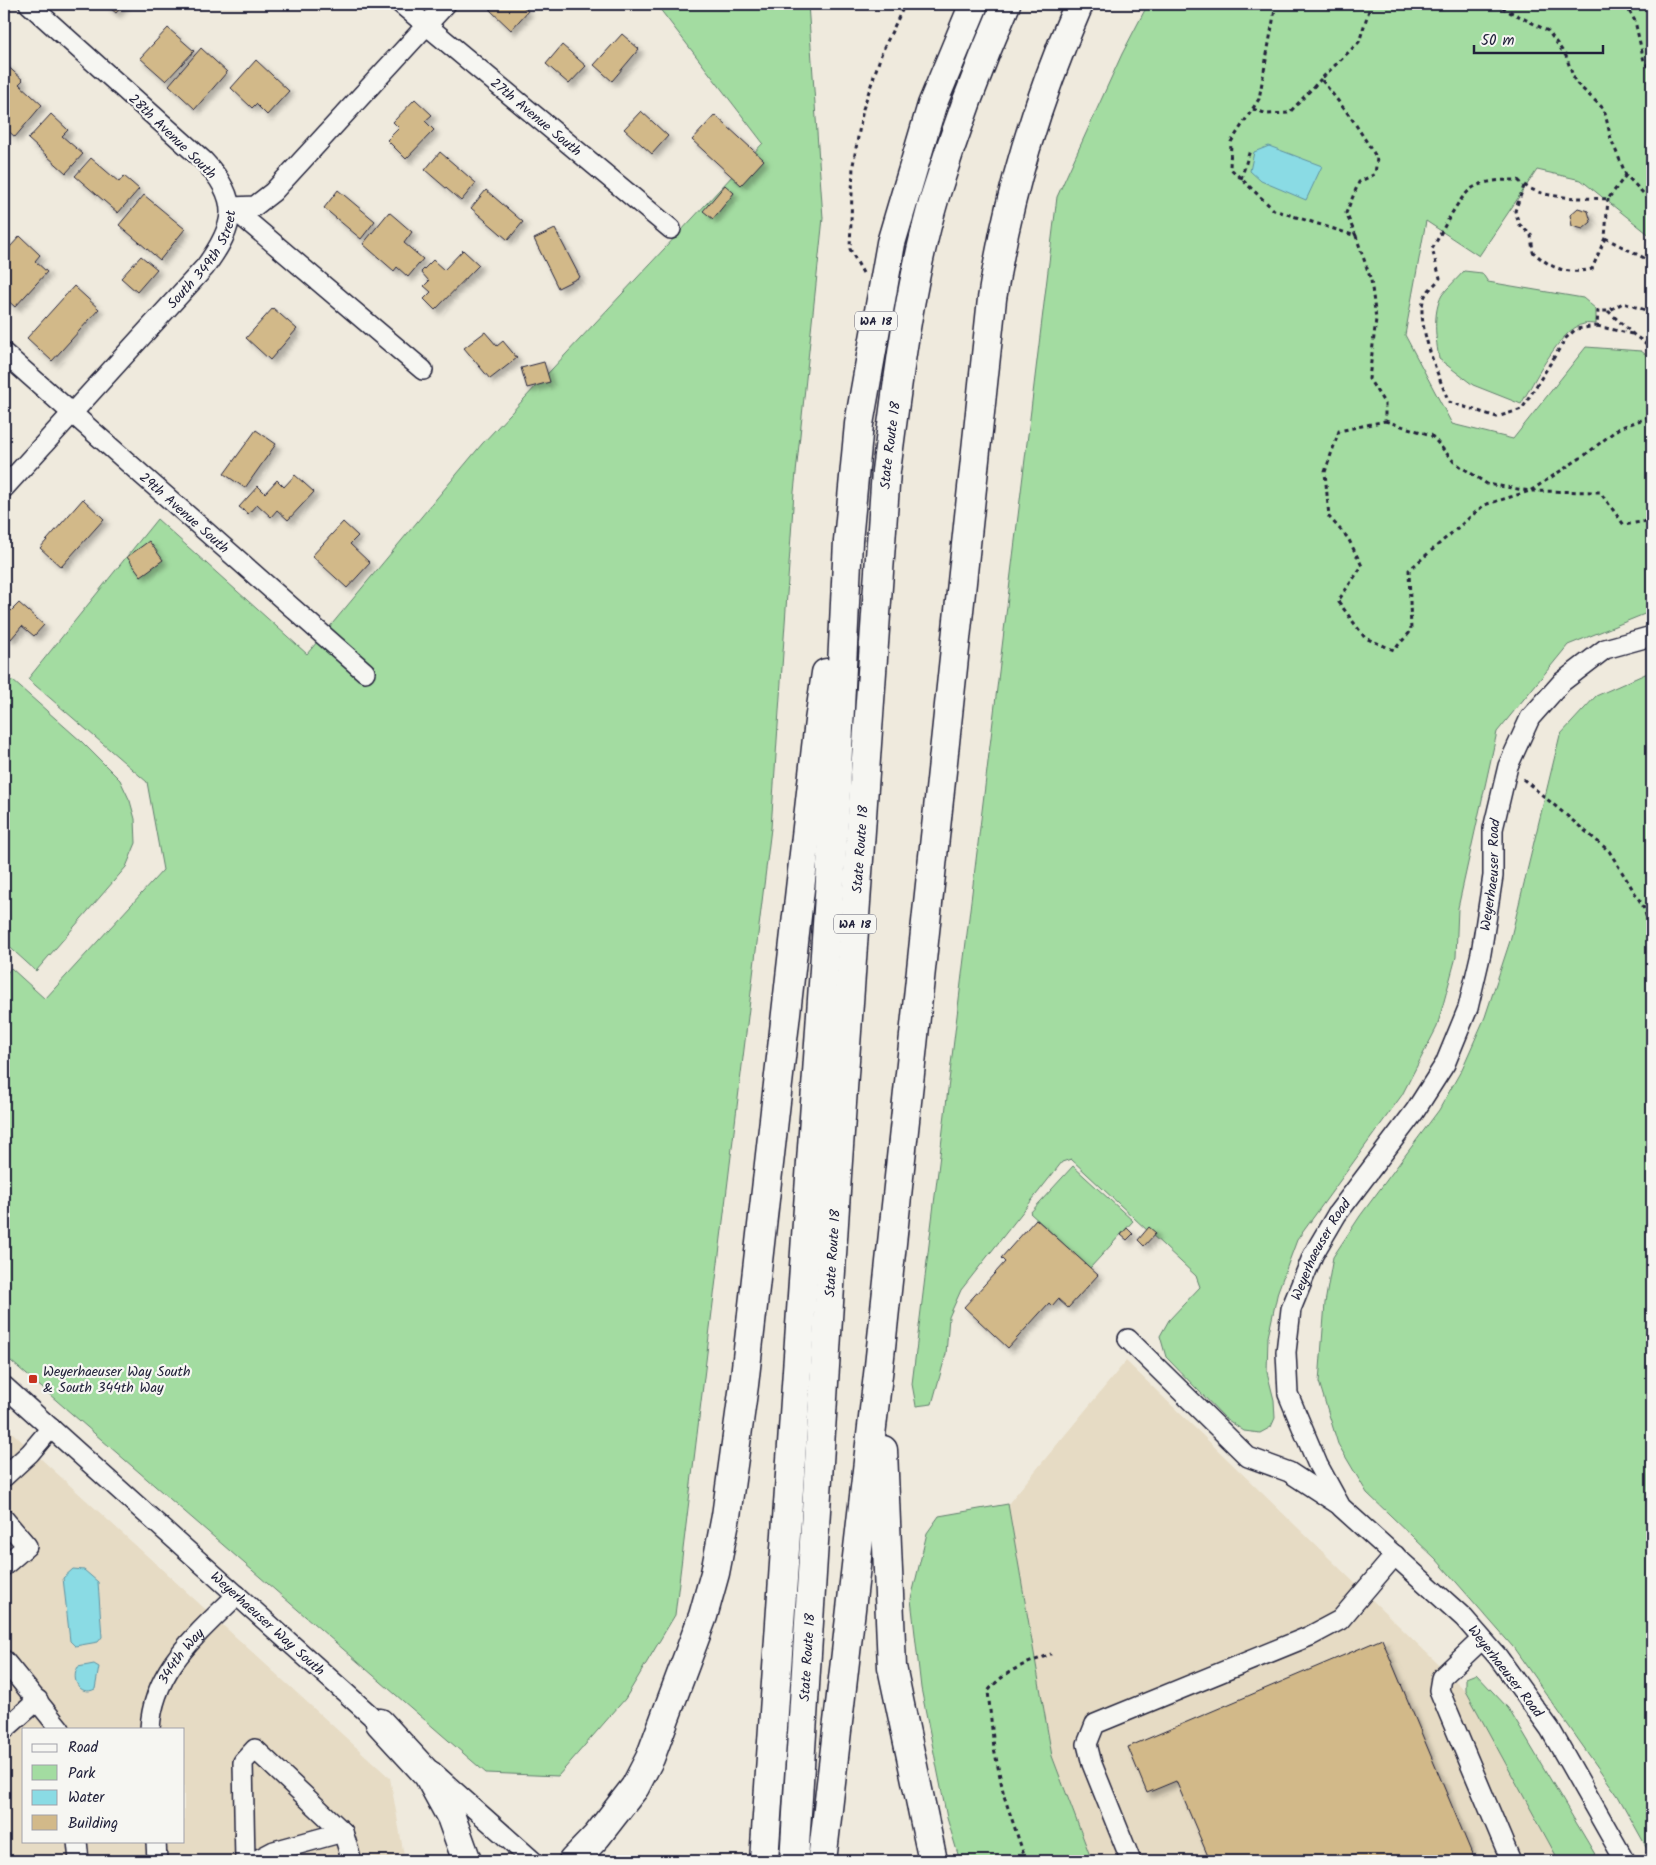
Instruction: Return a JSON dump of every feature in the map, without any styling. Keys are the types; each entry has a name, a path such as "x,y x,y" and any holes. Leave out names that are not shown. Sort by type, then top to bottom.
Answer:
{"highway":[{"path":"932,105 959,4"},
{"name":"State Route 18","path":"764,1861 836,791 848,541 859,424 891,243 932,105 974,4"},
{"name":"State Route 18","path":"794,1861 837,1175 886,471 899,367 916,277 935,197 958,125 1006,4"},
{"path":"822,1861 879,1366 998,255 1020,162 1052,67 1079,4"},
{"path":"573,1861 597,1836 635,1787 650,1758 703,1616 715,1573 726,1516 744,1385 818,721 848,541"},
{"path":"879,1366 892,1667 932,1861"},
{"path":"380,1723 428,1775 451,1817 467,1861"}],"street":[{"name":"28th Avenue South","path":"30,4 204,161 222,184 231,207 423,370"},
{"name":"27th Avenue South","path":"401,4 671,229"},
{"name":"South 349th Street","path":"4,488 205,266 228,231 231,207 255,206 264,200 446,4"},
{"name":"29th Avenue South","path":"4,354 365,672"},
{"name":"Weyerhaeuser Road","path":"1625,1861 1550,1729 1482,1638 1464,1618 1341,1506 1318,1465 1288,1394 1286,1352 1291,1309 1313,1255 1332,1222 1415,1111 1444,1064 1468,1008 1482,953 1493,876 1493,828 1508,766 1530,718 1562,682 1605,649 1652,636"},
{"path":"1128,1339 1248,1457 1289,1472 1341,1506"},
{"name":"Weyerhaeuser Way South","path":"4,1386 533,1861"},
{"path":"4,1477 30,1453 51,1428"},
{"path":"4,1519 27,1546 4,1566"},
{"path":"1132,1861 1092,1764 1087,1744 1095,1724 1310,1636 1333,1624 1340,1620 1395,1555"},
{"name":"344th Way","path":"150,1728 153,1705 166,1673 178,1655 237,1595"},
{"path":"1482,1638 1441,1678 1439,1690 1511,1861"},
{"path":"4,1660 59,1728"},
{"path":"4,1730 38,1700"},
{"path":"246,1861 242,1762 255,1749 343,1832 352,1861"},
{"path":"255,1861 274,1851 343,1832"},
{"path":"77,1842 79,1861"},
{"path":"156,1842 157,1861"}],"path":[{"path":"879,303 850,250 853,165 864,109 882,52 906,4"},
{"path":"1276,4 1259,99 1231,142 1230,168 1274,210 1356,236"},
{"path":"1252,109 1267,114 1289,113 1360,42 1371,4"},
{"path":"1495,4 1510,14 1548,31 1566,56 1575,82 1604,109 1611,139 1626,175 1644,194 1652,196"},
{"path":"1510,14 1516,4"},
{"path":"1625,4 1635,21 1644,61 1652,71"},
{"path":"1321,79 1352,119 1377,158 1375,174 1359,182 1346,213 1371,280 1376,319 1369,379 1385,404 1385,421"},
{"path":"1241,180 1250,150"},
{"path":"1524,186 1514,211 1519,224 1531,235 1533,252 1541,260 1556,268 1574,273 1592,269 1605,238 1608,200 1626,175"},
{"path":"1608,200 1542,193 1524,186 1518,180 1502,180 1475,186 1462,199 1432,249 1440,278 1424,297 1423,330 1437,374 1449,402 1497,418 1522,409 1566,338 1576,329 1596,326 1634,335"},
{"path":"1605,238 1652,262"},
{"path":"1596,326 1598,311 1608,311 1623,303 1652,312"},
{"path":"1608,311 1634,335 1652,348"},
{"path":"1652,416 1619,428 1585,455 1530,491 1484,505 1409,570 1411,632 1394,650 1366,638 1338,601 1362,566 1348,538 1329,517 1325,472 1340,431 1385,421 1431,435 1454,462 1487,484 1530,491 1600,492 1624,525 1652,520"},
{"path":"1508,766 1609,852 1643,906 1652,934"},
{"path":"1026,1861 1002,1787 994,1748 988,1691 1001,1676 1013,1669 1052,1654"}],"shaded area":[{"path":"1126,1361 1466,1691 1559,1861 1092,1861 1052,1756 1008,1504"},
{"path":"4,1425 390,1778 405,1861 4,1861"}],"green space":[{"path":"656,4 808,4 823,218 794,492 771,828 675,1615 625,1699 558,1776 486,1773 4,1355 4,977 11,968 45,999 163,870 147,782 28,679 157,519 307,654 482,444 763,143"},
{"path":"1148,4 1652,4 1652,237 1581,180 1537,170 1479,256 1426,221 1405,335 1452,424 1513,439 1586,347 1641,351 1652,359 1652,611 1568,645 1497,732 1458,908 1456,957 1437,1027 1402,1095 1297,1240 1278,1291 1268,1337 1267,1372 1274,1400 1275,1418 1271,1427 1260,1433 1244,1431 1225,1418 1166,1357 1160,1336 1169,1320 1200,1287 1196,1276 1071,1159 1062,1162 961,1290 949,1317 946,1354 932,1404 916,1406 912,1384 1057,197 1122,54"},
{"path":"1464,271 1482,273 1488,282 1583,298 1596,309 1596,324 1584,324 1566,335 1548,358 1521,404 1473,385 1439,359 1436,318 1439,302 1444,292"},
{"path":"1652,671 1652,1857 1618,1796 1513,1647 1436,1559 1367,1493 1338,1444 1319,1382 1325,1303 1333,1257 1360,1216 1439,1110 1462,1069 1485,1017 1510,941 1560,735 1596,696"},
{"path":"12,680 82,742 120,780 130,801 135,819 136,843 126,867 36,971 4,942 4,690"},
{"path":"1073,1166 1133,1221 1090,1268 1030,1213"},
{"path":"1008,1504 1052,1756 1092,1861 960,1861 947,1818 921,1688 911,1599 927,1533 939,1516"},
{"path":"1476,1674 1508,1708 1599,1861 1559,1861 1466,1691 1466,1678"}],"water":[{"path":"1269,146 1322,166 1306,200 1261,181 1250,171 1254,152"},
{"path":"73,1569 84,1570 98,1582 102,1637 98,1642 75,1646 70,1641 63,1578"},
{"path":"94,1664 99,1667 95,1689 85,1691 78,1686 75,1677 76,1672 78,1667"}],"building":[{"path":"105,4 124,4 116,13"},
{"path":"496,4 511,6 520,4 528,11 511,30 490,10"},
{"path":"168,28 194,51 166,81 140,58"},
{"path":"622,34 639,49 612,81 594,65"},
{"path":"562,45 586,66 569,84 546,64"},
{"path":"201,48 227,72 195,109 169,85"},
{"path":"256,60 289,91 267,115 256,104 252,108 231,88"},
{"path":"4,63 23,80 19,84 42,105 15,137 4,127 4,118 11,110 4,103"},
{"path":"415,99 432,115 425,121 434,130 406,159 387,140 399,128 393,122"},
{"path":"641,111 668,136 652,154 624,129"},
{"path":"51,114 68,130 62,136 83,154 66,173 28,139"},
{"path":"715,115 764,160 741,185 692,140"},
{"path":"440,152 476,183 461,201 425,170"},
{"path":"91,158 119,182 124,176 139,189 118,213 75,176"},
{"path":"725,185 734,193 713,219 703,211"},
{"path":"338,190 375,221 361,239 324,208"},
{"path":"486,190 523,222 508,240 471,208"},
{"path":"144,195 185,229 160,260 119,225"},
{"path":"1578,208 1588,211 1591,222 1583,229 1572,226 1570,215"},
{"path":"389,212 412,232 404,243 423,259 408,277 397,267 394,271 363,244"},
{"path":"555,229 580,277 558,288 534,239"},
{"path":"20,236 40,255 35,261 47,272 15,307 4,297 4,287 7,283 4,280 4,246 6,244 10,247"},
{"path":"463,250 479,265 435,310 424,299 431,292 424,286 429,281 421,272 433,260 444,270"},
{"path":"141,256 157,269 137,292 121,278"},
{"path":"74,286 99,309 52,361 27,338"},
{"path":"273,308 297,329 270,360 246,338"},
{"path":"485,332 497,346 503,341 517,358 490,379 464,348"},
{"path":"544,362 550,382 527,388 521,368"},
{"path":"256,430 276,444 245,488 224,474"},
{"path":"295,475 314,492 288,520 277,510 271,517 257,504 248,514 239,507 258,486 265,493 277,480 284,487"},
{"path":"83,499 104,519 61,567 40,548"},
{"path":"343,522 358,536 350,544 370,563 347,588 312,556"},
{"path":"149,541 163,560 141,576 127,557"},
{"path":"19,603 44,625 34,636 22,626 11,639 4,632 4,604 11,611"},
{"path":"1036,1219 1098,1275 1068,1308 1058,1299 1052,1306 1049,1303 1008,1348 964,1307 1005,1262 1001,1258"},
{"path":"1149,1227 1156,1233 1144,1246 1138,1240"},
{"path":"1127,1228 1133,1234 1127,1240 1121,1235"},
{"path":"1382,1639 1475,1861 1210,1861 1176,1781 1147,1793 1128,1747"}],"place":[{"name":"Weyerhaeuser Way South & South 344th Way","path":"33,1379"}]}
